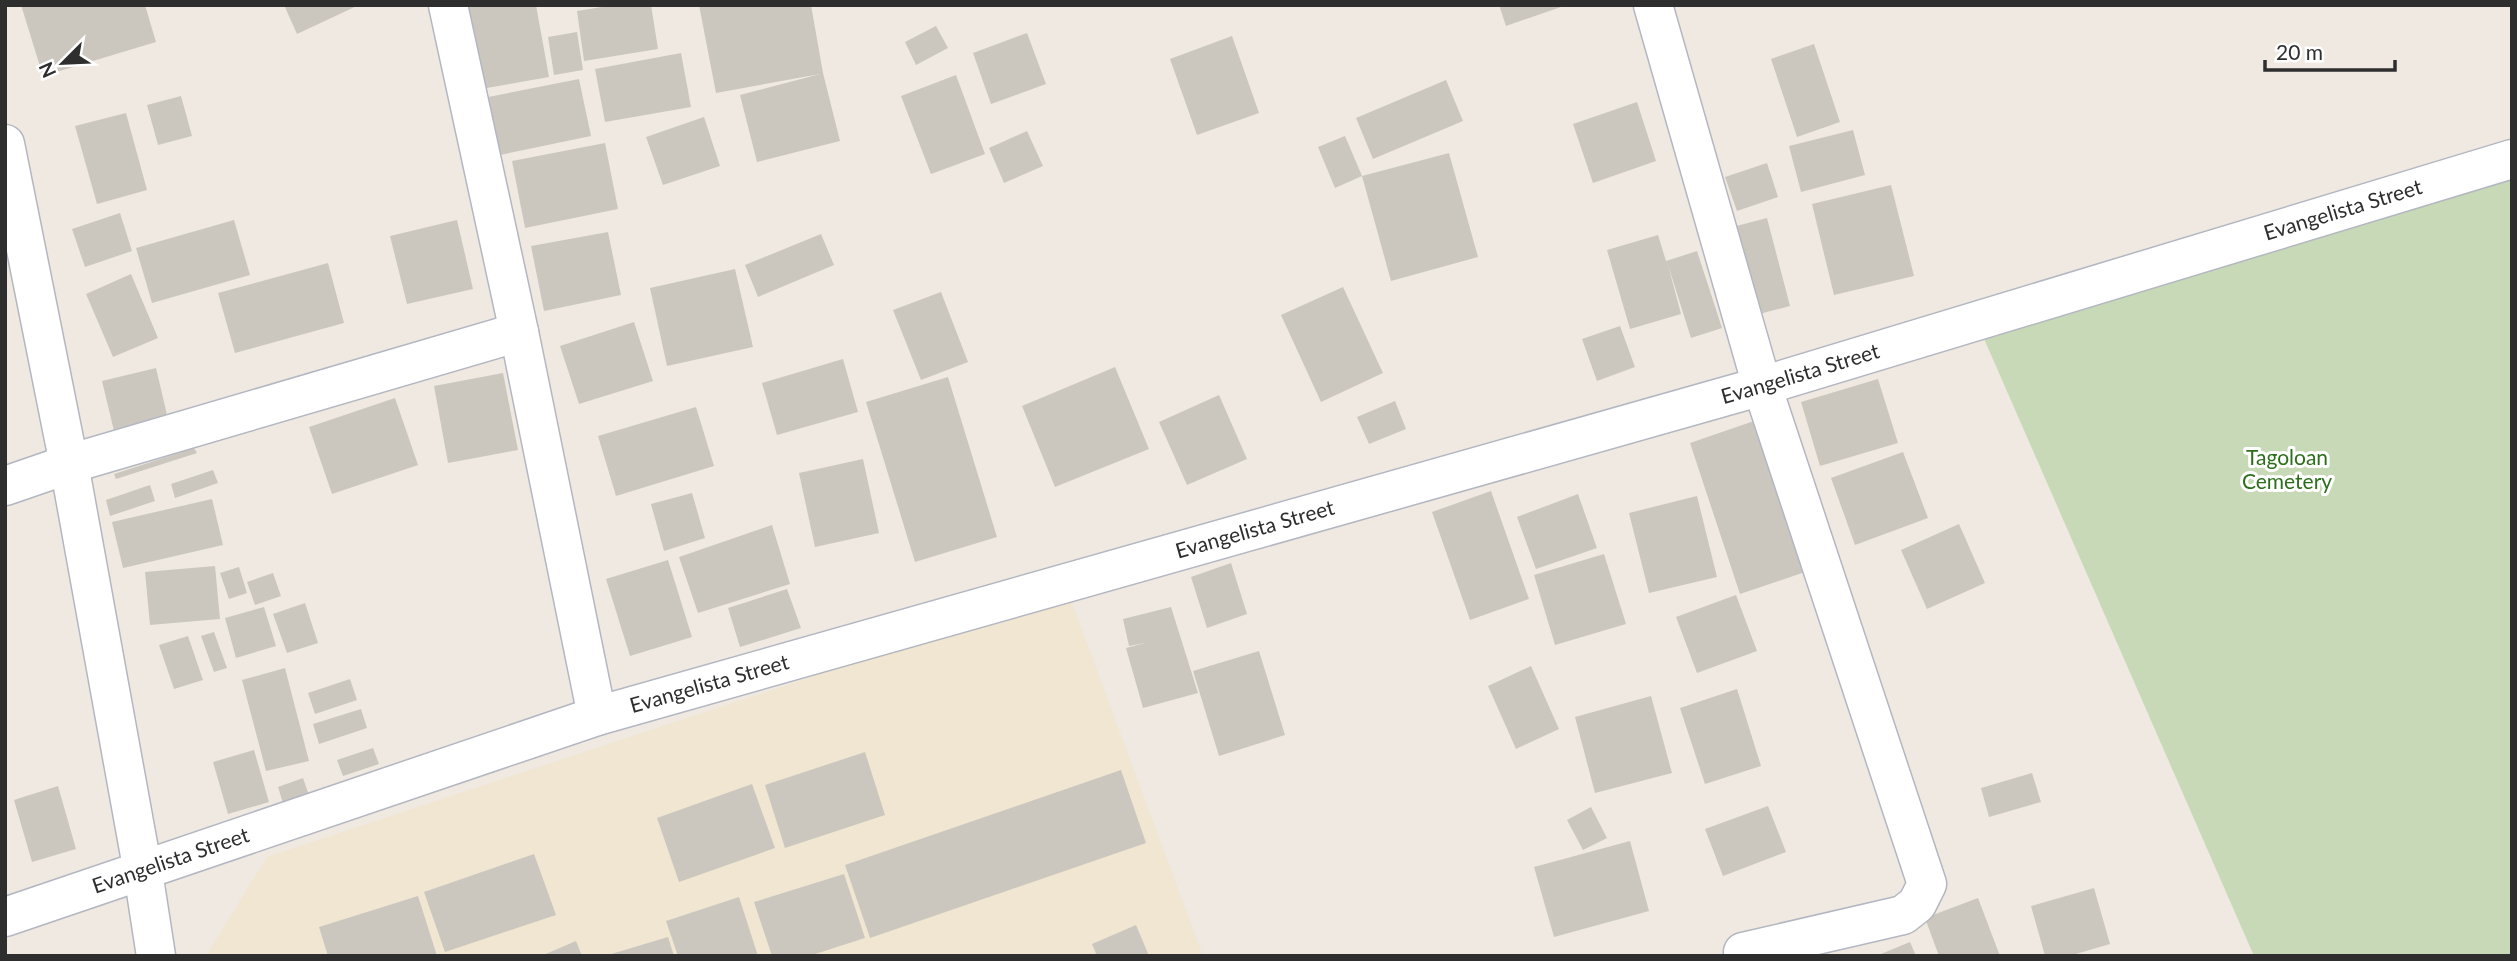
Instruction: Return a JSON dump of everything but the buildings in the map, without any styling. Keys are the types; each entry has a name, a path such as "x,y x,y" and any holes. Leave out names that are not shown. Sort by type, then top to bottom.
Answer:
{"street":[{"path":"448,5 519,332 597,716"},
{"path":"1653,5 1762,386 1927,884 1917,904 1903,915 1743,952"},
{"path":"5,144 69,464 156,956"},
{"name":"Evangelista Street","path":"5,917 597,716 1762,386 2512,159"},
{"path":"5,486 69,464 519,332"}],"shaded area":[{"path":"1068,592 1203,956 206,956 267,857"}],"green space":[{"name":"Tagoloan Cemetery","path":"2512,166 2512,956 2254,956 1978,325"}]}
